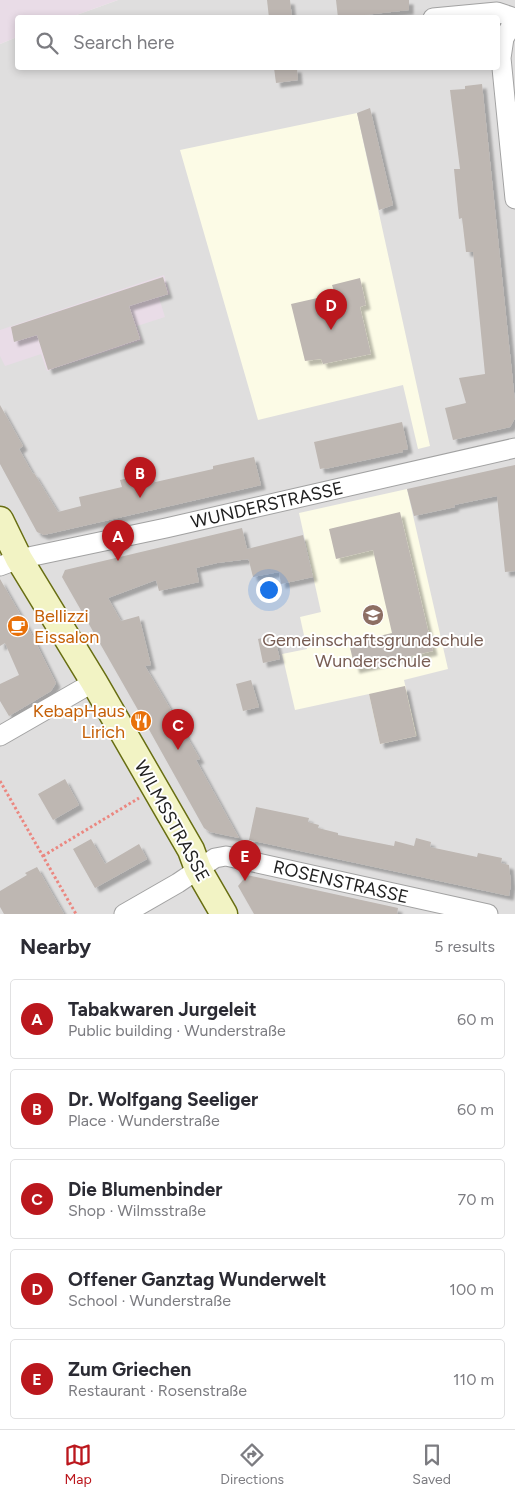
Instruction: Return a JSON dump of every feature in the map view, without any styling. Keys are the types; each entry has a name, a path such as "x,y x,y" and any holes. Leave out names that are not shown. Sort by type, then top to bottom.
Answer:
{"street":[{"path":"464,15 496,12 515,19 504,38 501,58 515,198"},
{"name":"WUNDERSTRASSE","path":"10,562 515,448"},
{"name":"WILMSSTRASSE","path":"0,520 10,562 94,682 187,844 198,869 224,914"},
{"path":"0,736 94,682"},
{"name":"ROSENSTRASSE","path":"124,914 178,884 215,858 226,856 488,914"}],"path":[{"path":"0,781 76,914"},
{"path":"43,856 155,788"}],"shaded area":[{"path":"0,0 118,0 77,15 15,15 15,38 0,44"},
{"path":"118,0 515,0 515,914 0,914 0,44 15,38 15,70 500,70 500,15 77,15"},
{"path":"357,113 430,446 418,449 403,385 258,420 180,150"},
{"path":"164,275 170,294 159,298 165,317 137,326 142,340 47,371 41,354 5,366 0,356 0,330"},
{"name":"Gemeinschaftsgrundschule Wunderschule","path":"407,489 448,669 404,680 417,736 380,744 369,694 295,710 282,654 307,649 300,617 321,612 299,513"}],"building":[{"path":"267,0 290,0 292,15 269,15"},
{"path":"336,0 409,0 409,10 365,15 338,15"},
{"path":"274,70 297,70 298,80 276,83"},
{"path":"482,84 515,402 515,418 510,427 453,440 445,408 466,403 459,378 485,374 473,252 466,252 462,218 459,219 454,169 460,169 450,90 465,89 465,86"},
{"path":"370,108 393,205 379,210 357,113"},
{"path":"163,277 168,294 129,306 140,339 48,370 37,335 14,342 11,327"},
{"path":"360,278 366,305 360,307 371,354 323,364 321,359 305,361 291,304 335,294 332,285"},
{"path":"0,405 23,446 19,449 58,512 81,506 79,497 122,487 120,480 149,473 151,483 213,469 213,466 254,457 261,485 44,535 37,532 0,464"},
{"path":"402,422 408,449 403,450 403,452 320,469 314,442"},
{"path":"515,465 515,571 505,572 497,496 414,516 407,489"},
{"path":"400,512 433,651 355,669 349,643 392,633 373,550 336,559 329,529"},
{"path":"242,528 247,549 303,535 313,577 281,584 279,572 253,577 249,559 196,568 199,582 159,591 156,580 108,598 121,621 139,616 151,665 145,666 200,759 196,760 239,838 210,832 204,828 62,577 65,570"},
{"path":"0,579 31,633 56,683 51,691 9,716 0,701 0,684 19,675 5,643 0,646"},
{"path":"274,635 280,659 263,663 258,639"},
{"path":"251,680 259,707 243,711 236,684"},
{"path":"405,686 416,736 380,744 369,694"},
{"path":"65,779 79,805 53,820 38,794"},
{"path":"256,807 309,818 308,822 319,825 318,828 338,833 338,835 394,846 395,841 414,846 416,838 431,842 430,847 477,857 478,853 502,858 501,863 509,865 511,884 509,896 249,840"},
{"path":"91,839 105,864 139,844 147,859 95,888 73,849"},
{"path":"37,867 64,914 4,914 0,907 0,891"},
{"path":"247,875 398,908 397,914 254,914 238,886"}],"place":[{"name":"Offener Ganztag Wunderwelt","path":"331,330"},
{"name":"Dr. Wolfgang Seeliger","path":"140,498"},
{"name":"Tabakwaren Jurgeleit","path":"118,561"},
{"name":"Gemeinschaftsgrundschule Wunderschule","path":"373,615"},
{"name":"Bellizzi Eissalon","path":"18,626"},
{"name":"KebapHaus Lirich","path":"141,721"},
{"name":"Die Blumenbinder","path":"178,750"},
{"name":"Zum Griechen","path":"245,881"}]}
